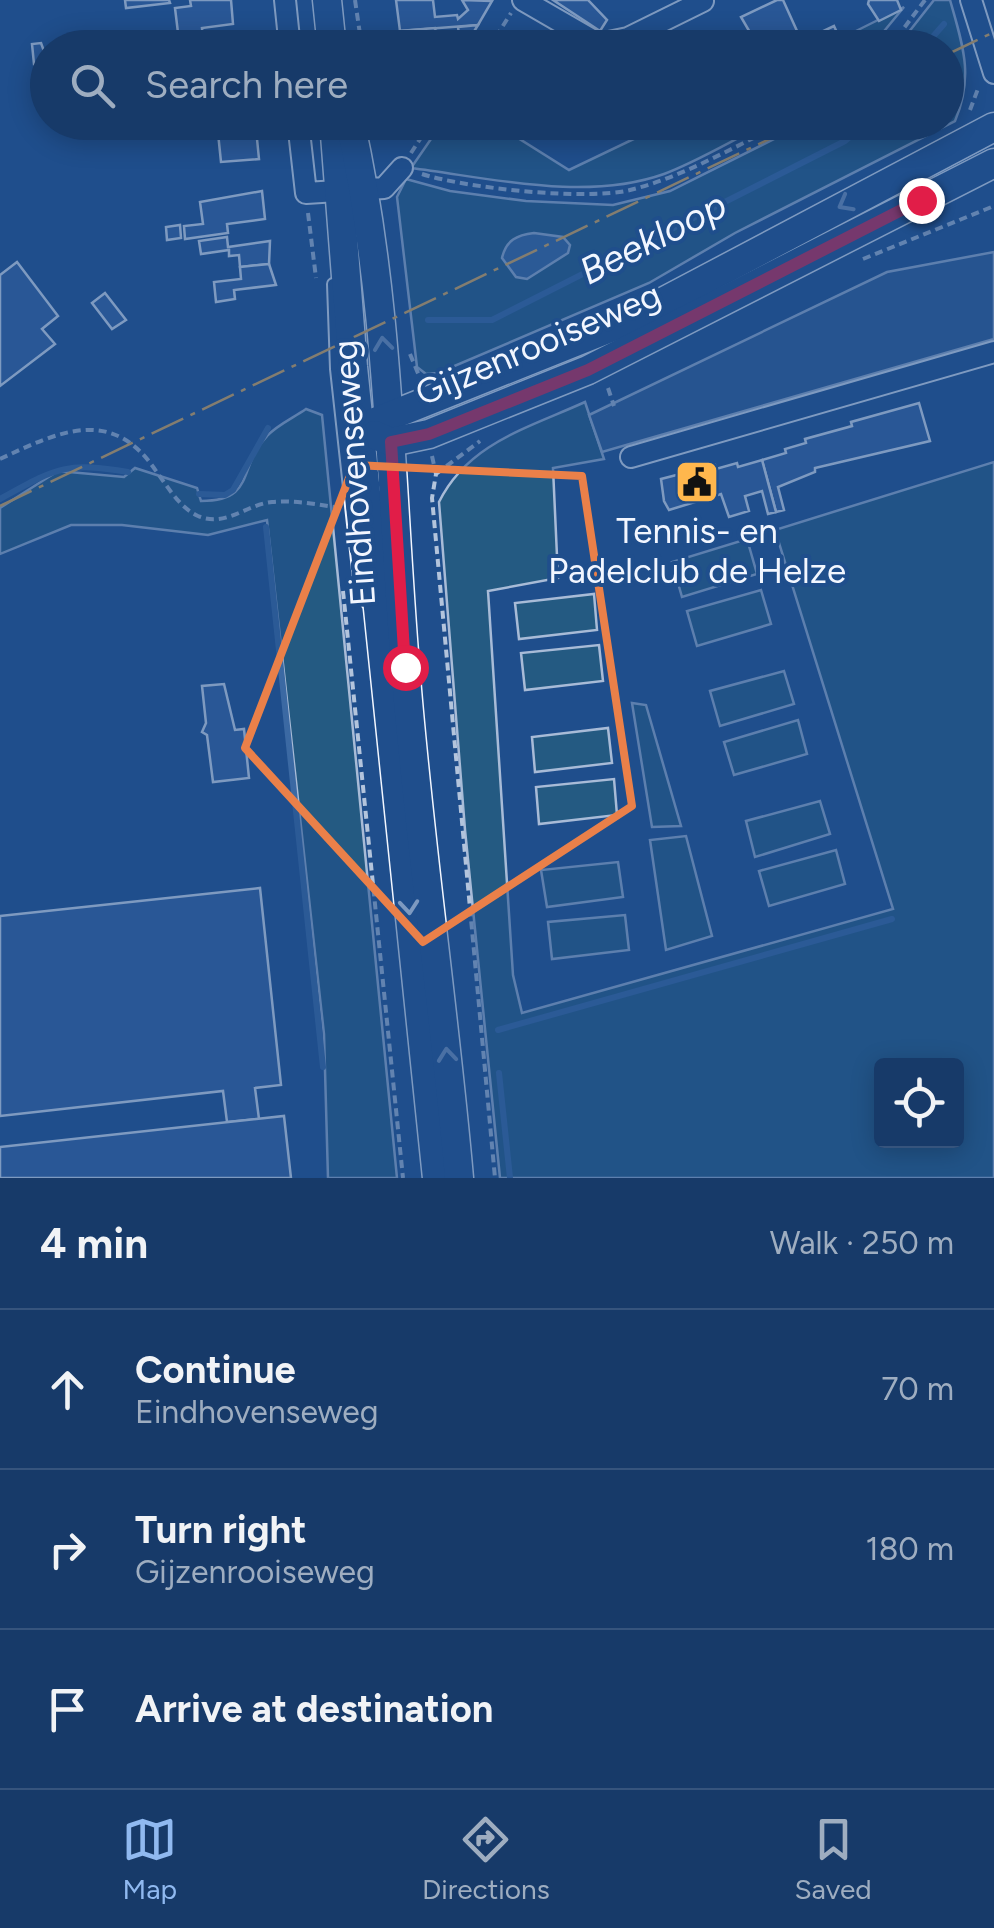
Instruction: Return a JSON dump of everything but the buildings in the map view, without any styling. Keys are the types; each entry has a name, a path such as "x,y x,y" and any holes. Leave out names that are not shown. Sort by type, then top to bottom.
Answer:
{"main road":[{"path":"327,0 330,30"},
{"name":"Gijzenrooiseweg","path":"390,428 452,395 626,322 984,132"},
{"name":"Eindhovenseweg","path":"335,140 336,190 436,1178"},
{"name":"Eindhovenseweg","path":"354,140 365,189 390,428 405,667 459,1178"},
{"name":"Gijzenrooiseweg","path":"360,429 390,428 429,434 636,348 994,162"}],"street":[{"path":"285,0 288,30"},
{"path":"520,0 573,30"},
{"path":"644,30 703,1"},
{"path":"974,6 994,36"},
{"path":"974,6 986,75"},
{"path":"300,140 306,193 384,188 402,168"},
{"path":"631,457 994,352"}],"lane":[{"name":"Eindhovenseweg","path":"341,233 333,272 335,352 360,588 384,636"}],"path":[{"path":"355,0 359,30"},
{"path":"501,30 520,0"},
{"path":"902,30 925,0"},
{"path":"984,132 966,120 986,75"},
{"path":"420,140 402,168 440,180 483,186 595,193 629,191 745,140"},
{"path":"608,388 614,406"},
{"path":"0,459 65,429 88,429 118,436 141,449 174,497 198,516 227,518 268,502 336,508"},
{"path":"436,474 432,498 495,1178"},
{"name":"Eindhovenseweg","path":"342,578 403,1178"}],"highlighted area":[{"path":"354,465 582,476 632,806 423,942 245,748"}],"shaded area":[{"path":"934,0 950,0 958,30 910,30"},
{"path":"904,7 885,30 858,30"},
{"path":"430,140 521,140 569,170 632,140 735,140 664,174 602,186 505,182 411,168"},
{"path":"772,140 918,140 735,233 649,283 438,373 426,374 417,367 397,197 406,179 450,191 526,201 613,205 670,191"},
{"path":"522,235 563,237 570,245 568,253 527,279 516,277 502,258 506,247"},
{"path":"994,252 994,339 602,452 589,415 887,272"},
{"path":"585,402 604,459 553,468 558,578 488,591 513,975 522,1013 893,909 775,530 994,462 994,1178 500,1178 465,830 439,502 466,465 521,430"},
{"path":"306,409 322,415 397,1178 328,1178 324,1034 267,520 208,535 122,525 71,525 0,554 0,508 58,471 124,477 135,468 197,488 201,501 219,499 239,488 267,436"},
{"path":"747,539 757,574 682,597 672,562"},
{"path":"761,590 771,624 697,646 687,611"},
{"path":"594,594 597,630 519,639 515,603"},
{"path":"599,645 603,681 525,690 521,653"},
{"path":"784,671 794,704 720,726 710,691"},
{"path":"632,703 646,705 681,826 652,827"},
{"path":"798,720 807,754 734,775 724,742"},
{"path":"608,728 612,763 535,772 532,737"},
{"path":"614,779 617,815 539,824 536,787"},
{"path":"820,801 830,834 755,857 746,821"},
{"path":"686,836 712,936 666,950 650,840"},
{"path":"836,850 845,884 769,906 759,871"},
{"path":"618,862 623,897 547,907 541,870"},
{"path":"625,915 629,950 552,959 548,922"}],"waterway":[{"name":"Beekloop","path":"939,30 944,24"},
{"name":"Beekloop","path":"428,320 492,320 846,140"},
{"name":"Beekloop","path":"199,494 225,495 233,490 268,428"},
{"name":"Beekloop","path":"0,499 61,470 89,467 128,472"},
{"path":"266,527 323,1067"},
{"path":"498,1030 892,919"},
{"path":"499,1073 510,1178"}],"power":[{"path":"964,46 994,32"},
{"path":"0,506 767,140"}],"place":[{"name":"Tennis- en Padelclub de Helze","path":"697,482"}],"route":[{"path":"405,667 391,442 429,434 588,370 921,200"}]}
